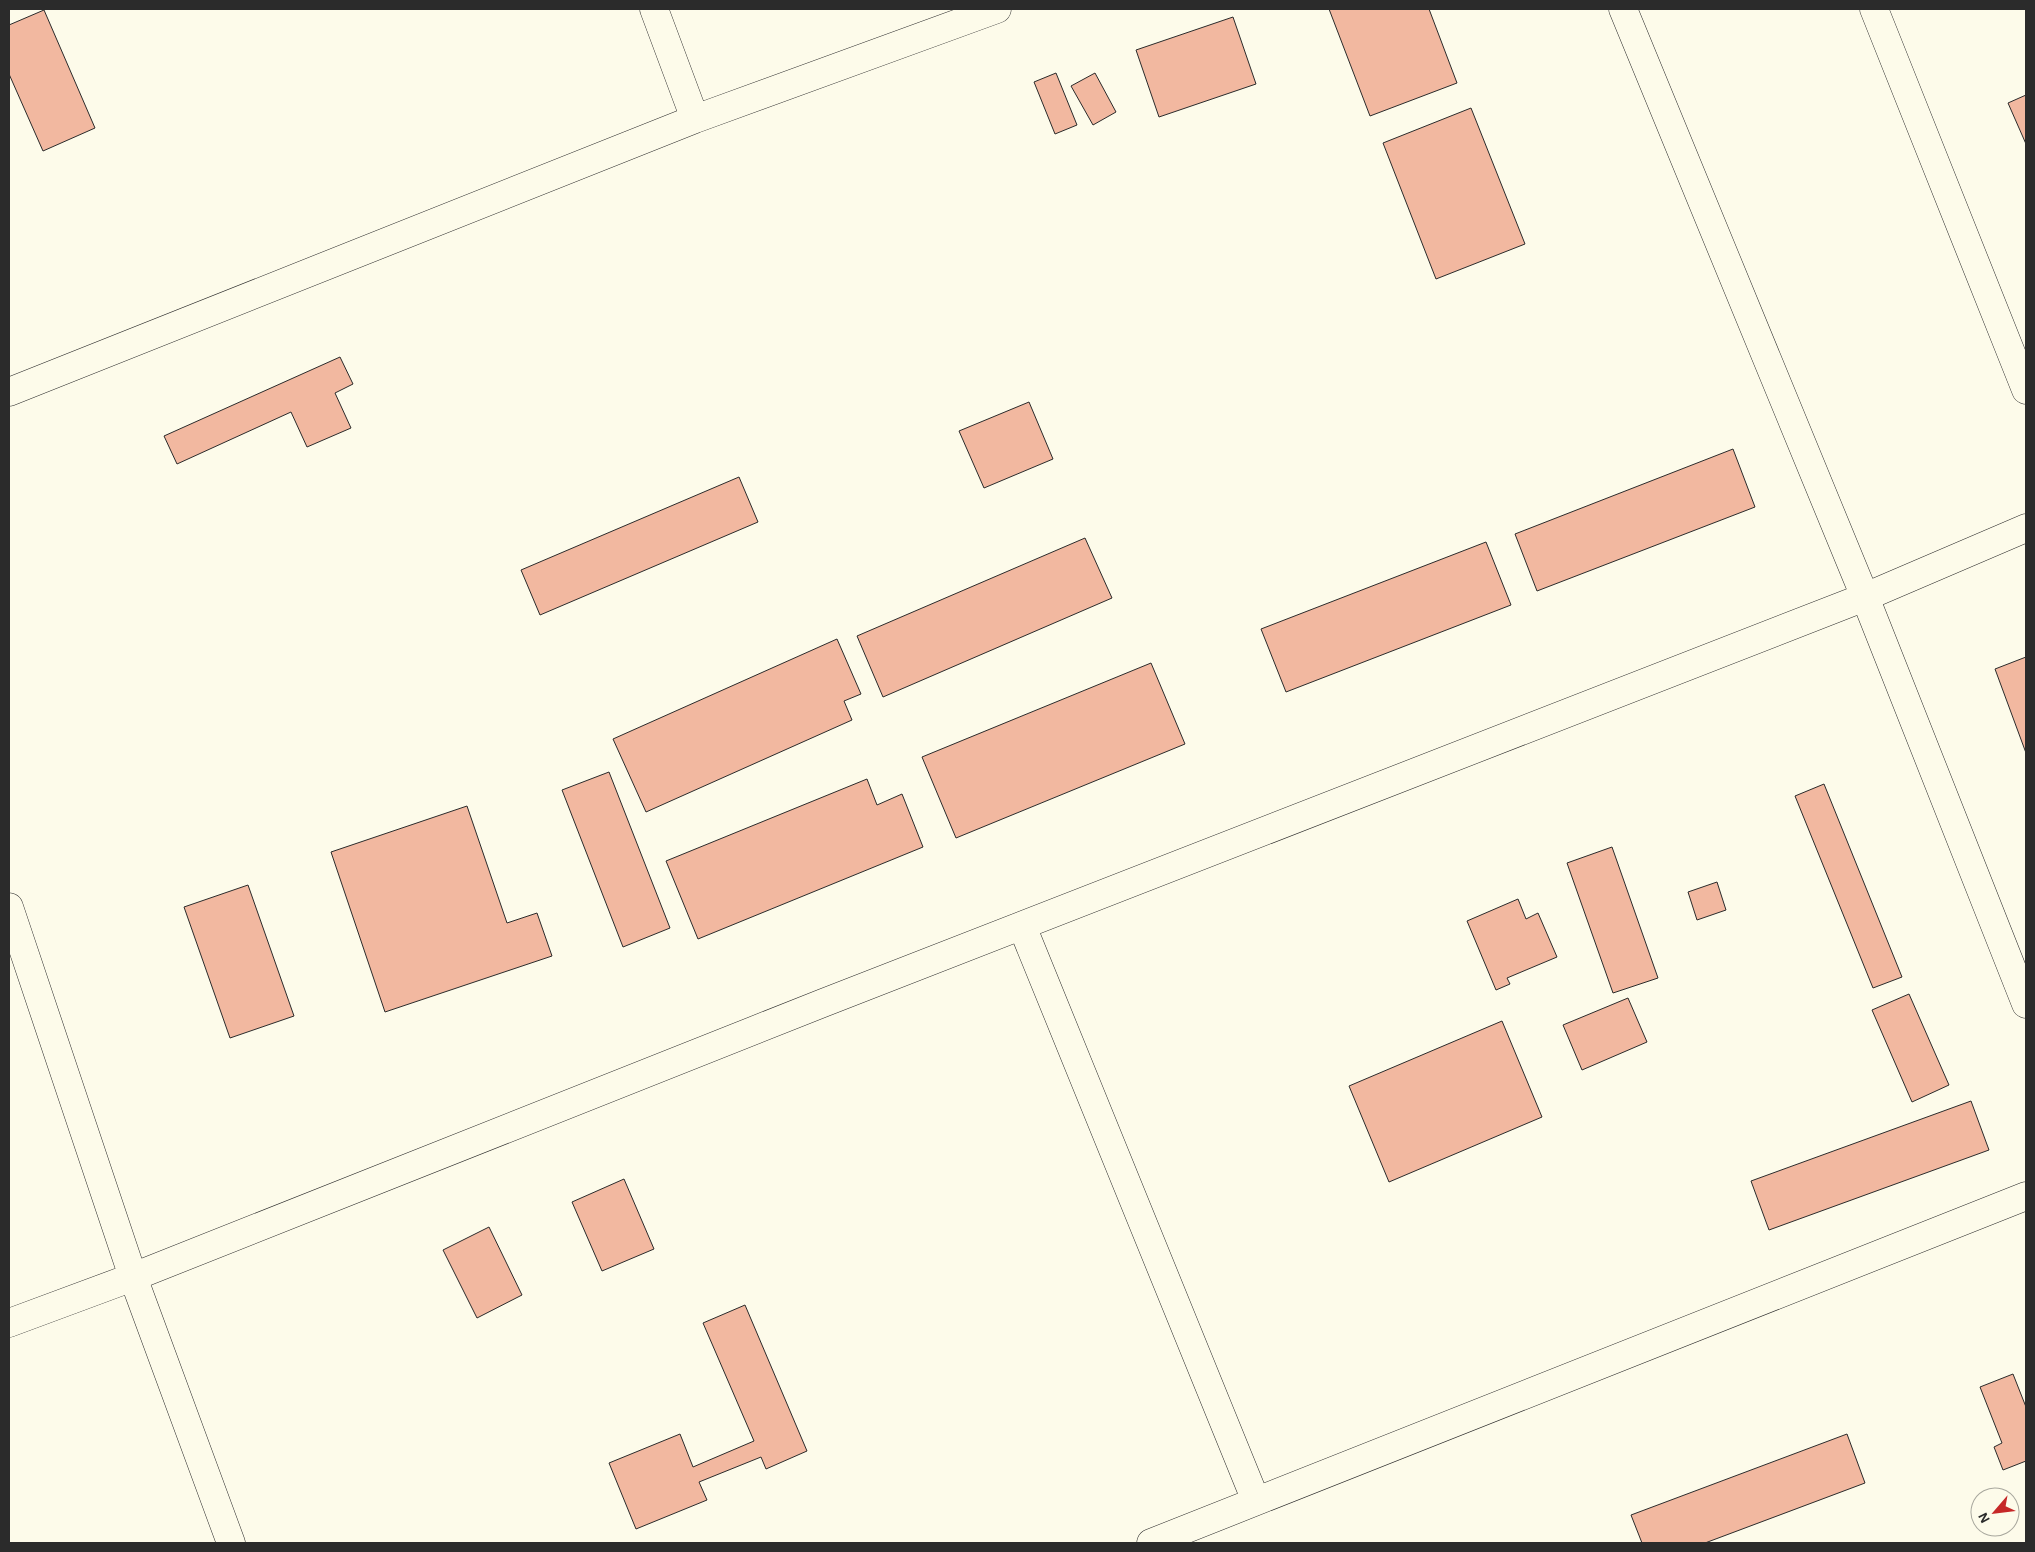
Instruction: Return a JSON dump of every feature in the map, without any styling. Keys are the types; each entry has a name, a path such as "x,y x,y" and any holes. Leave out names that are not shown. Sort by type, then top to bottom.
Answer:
{"street":[{"path":"654,9 695,119"},
{"path":"9,392 695,119 996,9"},
{"path":"1623,9 1865,597 2026,1004"},
{"path":"1874,9 2026,390"},
{"path":"9,1323 133,1277 1022,926 1865,597 2026,528"},
{"path":"9,907 133,1277 231,1543"},
{"path":"1022,926 1256,1501"},
{"path":"1151,1543 2026,1196"}],"building":[{"path":"1329,9 1429,9 1457,83 1370,116"},
{"path":"44,10 95,128 43,151 9,74 9,25"},
{"path":"1233,17 1256,84 1159,117 1136,50"},
{"path":"1056,73 1077,125 1055,134 1034,82"},
{"path":"1095,73 1116,112 1093,125 1071,86"},
{"path":"2026,95 2026,144 2008,103"},
{"path":"1471,108 1525,244 1436,279 1383,143"},
{"path":"340,357 353,384 335,393 351,428 307,447 291,412 177,464 164,436"},
{"path":"1029,402 1053,459 984,488 959,431"},
{"path":"1733,449 1755,507 1537,591 1515,534"},
{"path":"739,477 758,522 540,615 521,570"},
{"path":"1085,538 1112,598 883,697 857,636"},
{"path":"1486,542 1511,605 1286,692 1261,629"},
{"path":"837,639 861,694 844,701 852,720 646,812 613,739"},
{"path":"2026,657 2026,753 1995,669"},
{"path":"1151,663 1185,744 956,838 922,757"},
{"path":"609,772 670,928 623,947 562,790"},
{"path":"867,779 877,805 902,794 923,847 698,939 666,861"},
{"path":"1824,784 1902,977 1873,988 1795,796"},
{"path":"467,806 507,923 537,913 552,956 385,1012 331,852"},
{"path":"1612,847 1658,978 1613,993 1567,863"},
{"path":"1717,882 1726,910 1697,920 1688,892"},
{"path":"248,885 294,1016 230,1038 184,907"},
{"path":"1518,899 1526,919 1538,913 1557,957 1507,978 1510,984 1496,990 1467,921"},
{"path":"1909,994 1949,1085 1912,1102 1872,1010"},
{"path":"1628,998 1647,1042 1582,1070 1563,1025"},
{"path":"1502,1021 1542,1117 1389,1182 1349,1086"},
{"path":"1971,1101 1989,1150 1769,1230 1751,1181"},
{"path":"624,1179 654,1249 602,1271 572,1202"},
{"path":"489,1227 522,1295 477,1318 443,1250"},
{"path":"745,1305 807,1451 766,1469 761,1457 699,1482 707,1500 636,1529 609,1463 680,1434 693,1467 754,1441 703,1323"},
{"path":"2013,1374 2026,1407 2026,1461 2003,1470 1994,1447 2002,1443 1980,1387"},
{"path":"1847,1434 1865,1483 1705,1543 1642,1543 1631,1515"}]}
